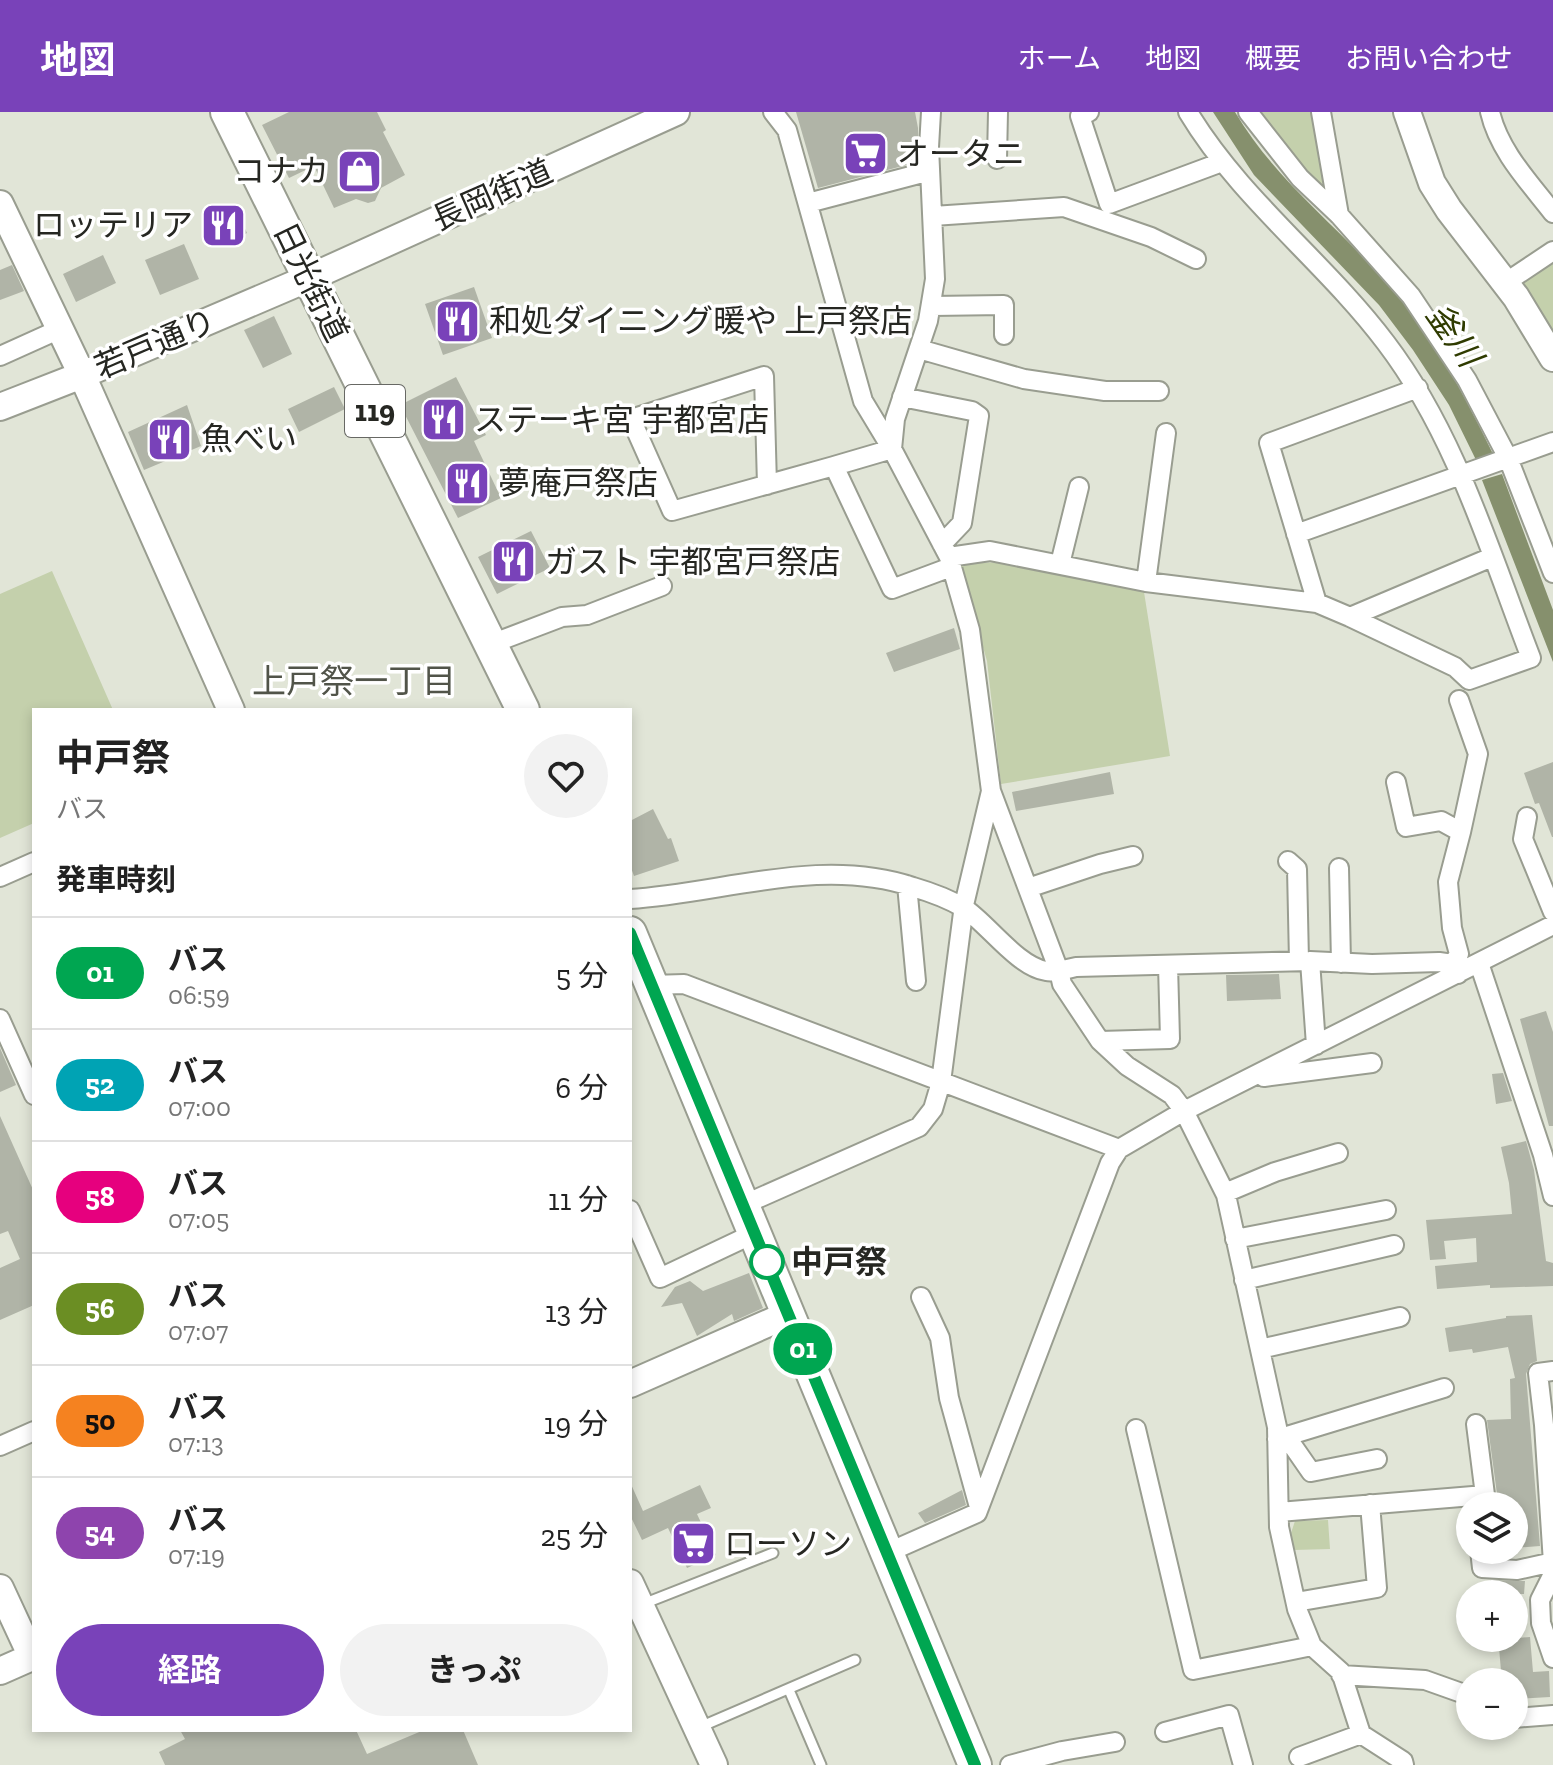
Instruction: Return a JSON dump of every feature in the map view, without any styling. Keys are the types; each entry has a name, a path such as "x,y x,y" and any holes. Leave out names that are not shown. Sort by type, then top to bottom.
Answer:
{"highway":[{"name":"日光街道","path":"227,112 522,708"},
{"path":"632,938 975,1765"}],"street":[{"name":"長岡街道","path":"309,278 676,112"},
{"path":"773,112 787,130 863,401 892,449 947,556 970,630 991,791 1062,984 1100,1041 1127,1066 1172,1095 1184,1111 1225,1193 1281,1438 1311,1472 1377,1459"},
{"path":"892,449 895,419 932,306 935,279 930,171 931,112"},
{"path":"997,159 998,112"},
{"path":"1089,112 1080,116 1109,204 1222,162"},
{"path":"834,466 892,589 947,556 990,551 1146,582 1317,603 1455,667 1469,680 1531,658 1463,474 1418,388 1344,290 1222,162 1188,112"},
{"path":"1248,112 1300,178 1339,215 1411,296 1467,380 1553,573"},
{"path":"1321,112 1339,215"},
{"path":"1407,112 1414,140 1432,183 1505,283 1553,358"},
{"path":"1490,112 1508,154 1553,213"},
{"path":"808,203 930,171"},
{"path":"0,204 82,375 230,708"},
{"path":"933,216 1064,207 1151,237 1196,259"},
{"path":"1505,283 1553,251"},
{"name":"若戸通り","path":"0,407 309,278"},
{"path":"932,306 1004,305 1004,335"},
{"path":"0,356 60,329"},
{"path":"919,349 1024,379 1105,391 1159,391"},
{"path":"767,485 764,376 631,419 672,511 767,485 892,449"},
{"path":"1317,603 1269,443 1418,388"},
{"path":"902,397 972,411 979,416 962,523 947,556"},
{"path":"1146,582 1166,433"},
{"path":"1296,534 1553,442"},
{"path":"1060,564 1079,487"},
{"path":"1350,617 1492,557"},
{"path":"491,644 562,617 587,615 662,586"},
{"path":"1455,969 1459,954 1452,928 1448,882 1478,754 1459,700"},
{"path":"1396,782 1406,827 1441,821 1461,832"},
{"path":"632,1215 660,1278 749,1219 919,1127 933,1109 941,1082 964,908 991,791"},
{"path":"1527,817 1523,839 1553,912"},
{"path":"1028,888 1133,856"},
{"path":"1288,861 1297,869 1316,1045"},
{"path":"0,877 32,863"},
{"path":"1339,868 1341,963"},
{"path":"632,899 799,876 850,875 889,879 964,908 1040,970 1305,961 1439,962 1455,969"},
{"path":"907,885 916,981"},
{"path":"889,1552 977,1513 1110,1163 1119,1149 1184,1111 1316,1045 1455,969 1479,963 1553,925"},
{"path":"1479,963 1543,1155 1553,1196"},
{"path":"1100,1041 1170,1039 1168,965"},
{"path":"651,985 684,984 1119,1149"},
{"path":"0,1019 32,1091"},
{"path":"1249,1079 1372,1063"},
{"path":"1225,1193 1275,1172 1338,1153"},
{"path":"1235,1239 1386,1210"},
{"path":"1244,1280 1394,1245"},
{"path":"921,1297 940,1338 949,1398 979,1507"},
{"path":"632,1383 789,1314"},
{"path":"1260,1349 1400,1317"},
{"path":"1482,1564 1482,1568 1517,1570 1553,1563 1538,1373 1553,1371"},
{"path":"1281,1438 1444,1388"},
{"path":"1476,1424 1485,1492"},
{"path":"1136,1429 1193,1670 1312,1646"},
{"path":"0,1446 32,1432"},
{"path":"1281,1438 1279,1527 1296,1602 1312,1646 1341,1675 1361,1734 1403,1761 1404,1765"},
{"path":"1279,1512 1370,1504 1456,1502"},
{"path":"1296,1602 1377,1588 1370,1504"},
{"path":"1553,1574 1540,1600 1541,1623 1553,1658"},
{"path":"0,1588 32,1654"},
{"path":"635,1594 714,1765"},
{"path":"0,1671 32,1656"},
{"path":"1341,1675 1425,1680 1456,1691"},
{"path":"1165,1732 1229,1715 1243,1765"},
{"path":"1528,1717 1553,1715"},
{"path":"1305,1759 1361,1734"},
{"path":"1010,1765 1062,1751 1115,1742"}],"lane":[{"path":"635,1594 773,1553"},
{"path":"697,1728 855,1660"},
{"path":"789,1690 821,1765"}],"shaded area":[{"path":"1213,112 1235,112 1251,137 1288,181 1369,263 1405,305 1448,367 1494,456 1477,462 1449,405 1413,350 1379,305 1254,175"},
{"path":"1259,112 1316,112 1329,184 1316,183"},
{"path":"1553,261 1553,341 1517,282"},
{"path":"1502,474 1553,610 1553,662 1482,480"},
{"path":"1000,562 1144,592 1170,756 1001,784 987,661 959,564"},
{"path":"52,571 112,708 32,708 32,824 0,838 0,594"},
{"path":"1328,1520 1330,1549 1294,1550 1291,1533 1295,1521"}],"building":[{"path":"289,112 377,112 386,130 383,132 405,175 381,188 375,201 368,203 356,199 334,208 314,166 289,178 262,125"},
{"name":"オータニ","path":"796,112 915,112 918,162 818,188"},
{"path":"235,208 247,233 219,247 206,222"},
{"path":"184,244 199,279 160,295 145,260"},
{"path":"103,255 116,283 76,302 63,274"},
{"path":"12,265 24,291 0,300 0,270"},
{"name":"和処ダイニング暖や 上戸祭店","path":"474,287 492,338 443,355 425,304"},
{"path":"274,316 292,354 263,368 244,330"},
{"path":"456,377 486,435 474,441 501,498 458,518 400,405"},
{"path":"334,387 345,409 299,432 288,409"},
{"path":"187,405 201,446 144,470 128,432"},
{"name":"ガスト 宇都宮戸祭店","path":"531,531 550,568 497,594 478,557"},
{"path":"954,628 960,649 894,672 886,653"},
{"path":"1553,762 1553,837 1552,837 1524,773"},
{"path":"1110,772 1114,794 1016,811 1012,792"},
{"path":"653,809 668,839 671,838 679,861 634,876 632,820"},
{"path":"1279,974 1281,999 1227,1001 1226,975"},
{"path":"1546,1011 1553,1032 1553,1126 1549,1126 1520,1019"},
{"path":"0,1048 16,1085 0,1092"},
{"path":"1503,1073 1512,1101 1496,1104 1492,1074"},
{"path":"0,1116 32,1188 32,1306 0,1320 0,1268 20,1259 8,1231 0,1234"},
{"path":"1526,1141 1534,1170 1546,1261 1553,1263 1553,1286 1490,1288 1490,1285 1437,1289 1435,1266 1477,1262 1476,1238 1444,1241 1446,1259 1430,1260 1426,1220 1512,1214 1501,1147"},
{"path":"749,1273 763,1308 734,1321 732,1314 697,1336 682,1303 661,1307 675,1287 690,1281 703,1291"},
{"path":"1532,1315 1537,1361 1530,1364 1526,1374 1540,1546 1528,1547 1528,1492 1497,1492 1487,1420 1511,1419 1510,1379 1515,1378 1508,1347 1473,1353 1472,1349 1449,1352 1445,1328 1506,1316"},
{"path":"700,1485 711,1508 697,1514 716,1555 687,1568 668,1528 642,1540 632,1519 632,1486 643,1511"},
{"path":"962,1490 966,1505 925,1523 918,1513"},
{"path":"1528,1637 1533,1672 1549,1671 1550,1697 1528,1698 1528,1668 1501,1668 1499,1652 1528,1652"},
{"path":"181,1732 357,1732 367,1754 419,1732 464,1732 478,1765 165,1765 159,1752 185,1739"}],"bus line":[{"name":"01","path":"632,938 975,1765"}],"place":[{"name":"オータニ","path":"866,154"},
{"name":"コナカ","path":"360,171"},
{"name":"ロッテリア","path":"224,225"},
{"name":"和処ダイニング暖や 上戸祭店","path":"458,321"},
{"name":"ステーキ宮 宇都宮店","path":"443,420"},
{"name":"魚べい","path":"170,439"},
{"name":"夢庵戸祭店","path":"467,483"},
{"name":"ガスト 宇都宮戸祭店","path":"514,562"},
{"name":"中戸祭","path":"767,1262"},
{"name":"ローソン","path":"693,1544"}],"district":[{"name":"上戸祭一丁目","path":"354,681"}],"water label":[{"name":"釜川","path":"1454,335"}]}
